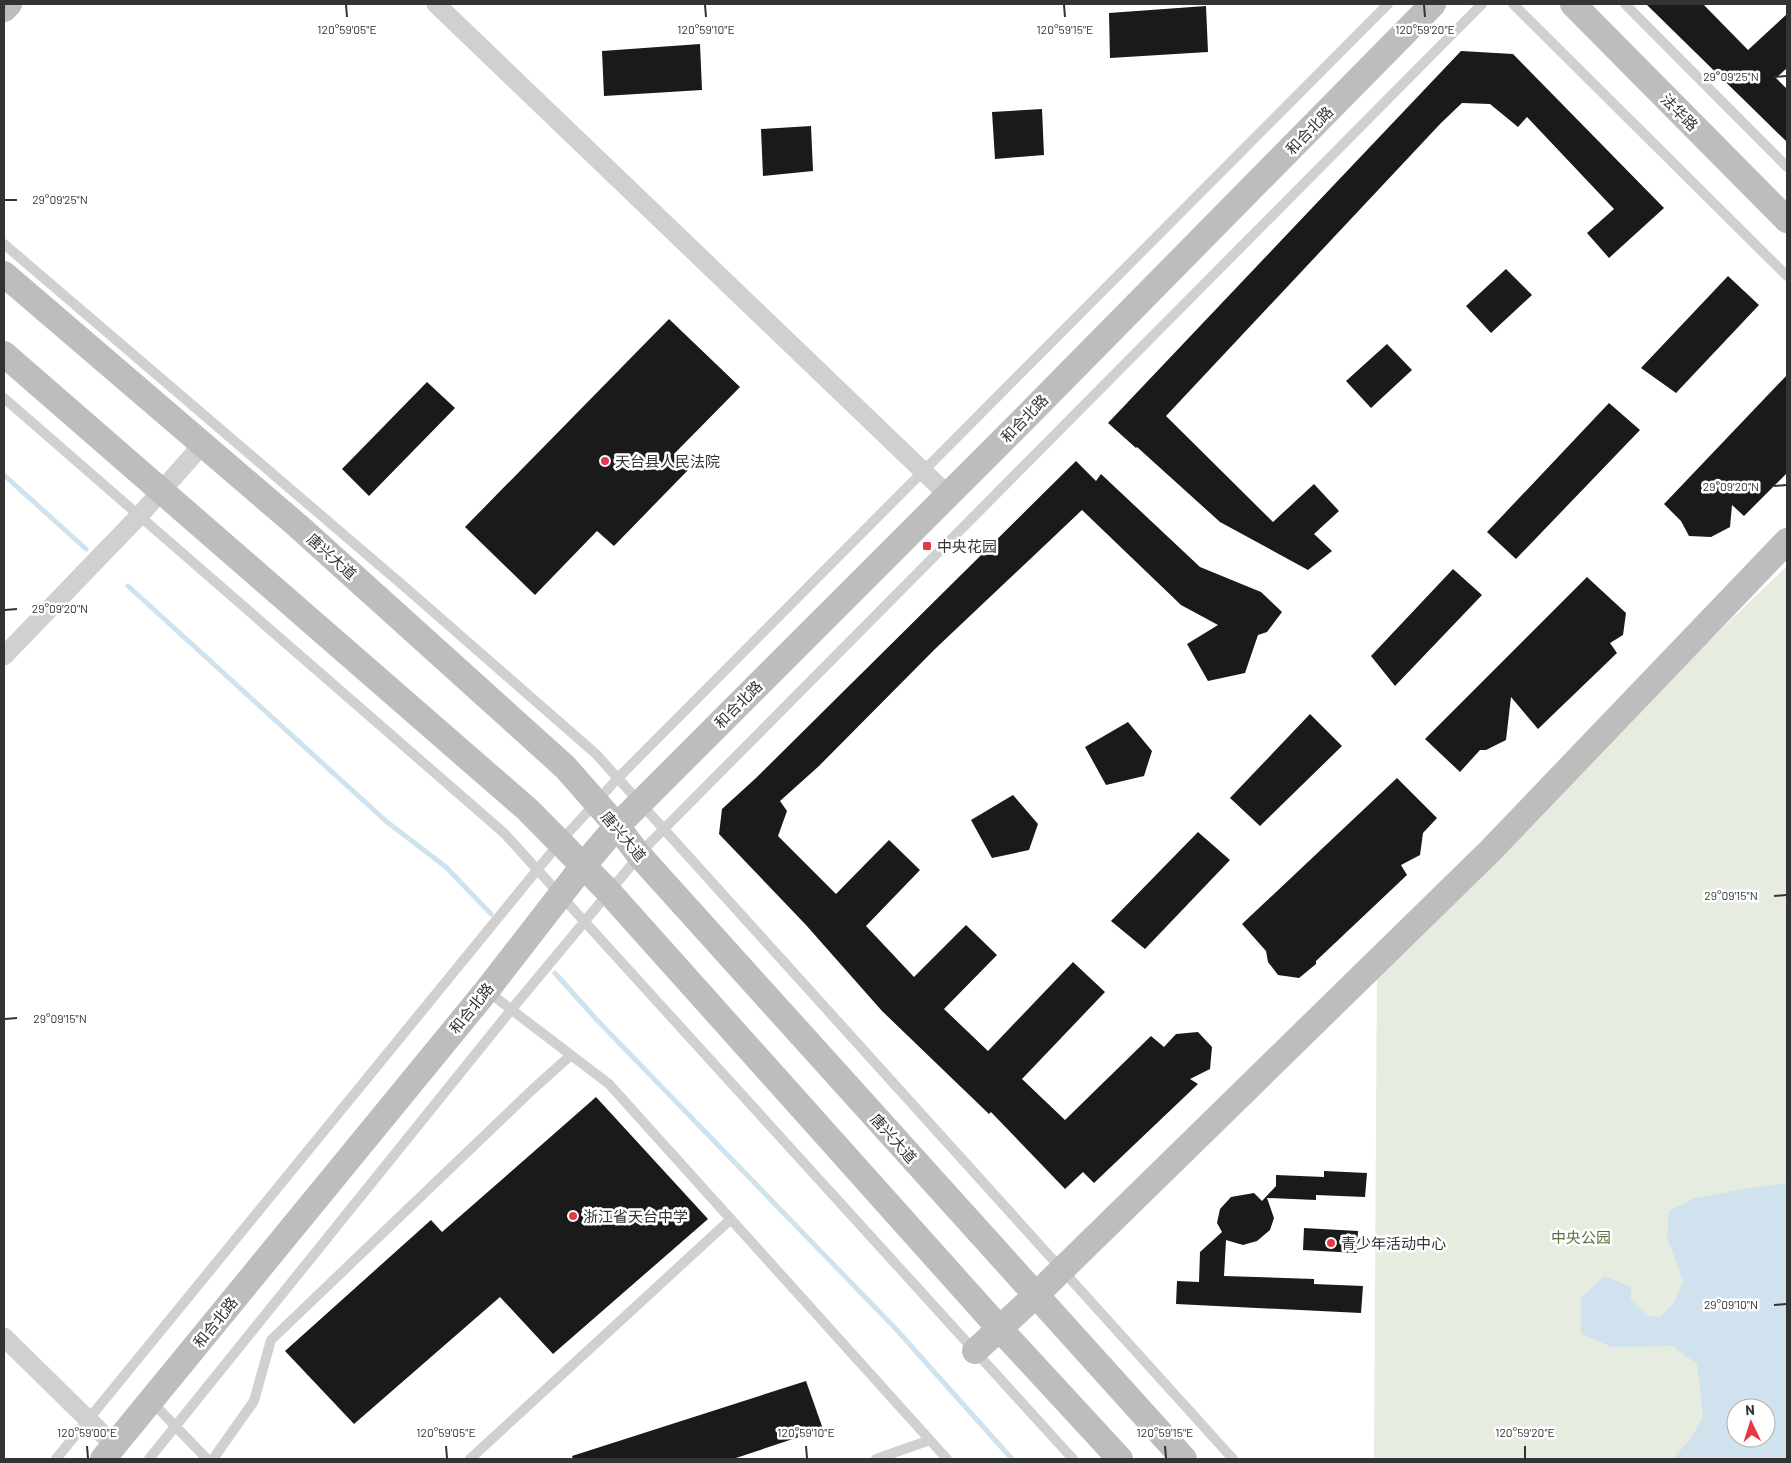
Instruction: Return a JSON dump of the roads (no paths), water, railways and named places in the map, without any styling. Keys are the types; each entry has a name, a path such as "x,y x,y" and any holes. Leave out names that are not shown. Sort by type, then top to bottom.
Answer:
{"main road":[{"path":"4,9 9,4"},
{"name":"和合北路","path":"108,1452 487,990 616,826 1434,4"},
{"name":"法华路","path":"1573,4 1787,220"},
{"name":"唐兴大道","path":"4,274 298,526 557,760 596,802 639,855 1184,1459"},
{"path":"4,354 528,810 608,892 1000,1329 1120,1459"},
{"path":"975,1351 1062,1270 1490,851 1787,540"}],"street":[{"path":"436,4 948,494"},
{"path":"4,656 140,516 203,444"},
{"path":"4,1337 88,1420 108,1452"}],"lane":[{"path":"56,1459 560,842 596,802 1388,4"},
{"path":"148,1459 511,1010 639,855 1482,4"},
{"path":"1512,4 1787,276"},
{"path":"1625,4 1787,167"},
{"path":"4,244 413,594 596,754 1233,1459"},
{"path":"4,398 504,833 1073,1459"},
{"path":"487,990 609,1084 947,1459"},
{"path":"213,1459 254,1402 271,1340 571,1055"},
{"path":"470,1459 731,1219"},
{"path":"151,1401 207,1459"},
{"path":"876,1459 930,1440"}],"water":[{"path":"1787,1183 1787,1459 1675,1459 1675,1456 1690,1440 1703,1417 1697,1364 1672,1346 1612,1347 1581,1334 1581,1298 1604,1276 1631,1287 1631,1300 1647,1316 1661,1317 1675,1301 1683,1281 1667,1237 1669,1211 1694,1198"}],"waterway":[{"path":"4,475 86,549"},
{"path":"128,586 387,822 446,867 491,914"},
{"path":"555,973 596,1019 895,1328 1012,1459"}],"place":[{"name":"天台县人民法院","path":"605,461"},
{"name":"中央花园","path":"927,546"},
{"name":"浙江省天台中学","path":"573,1216"},
{"name":"青少年活动中心","path":"1331,1243"}],"park label":[{"name":"中央公园","path":"1581,1237"}]}
